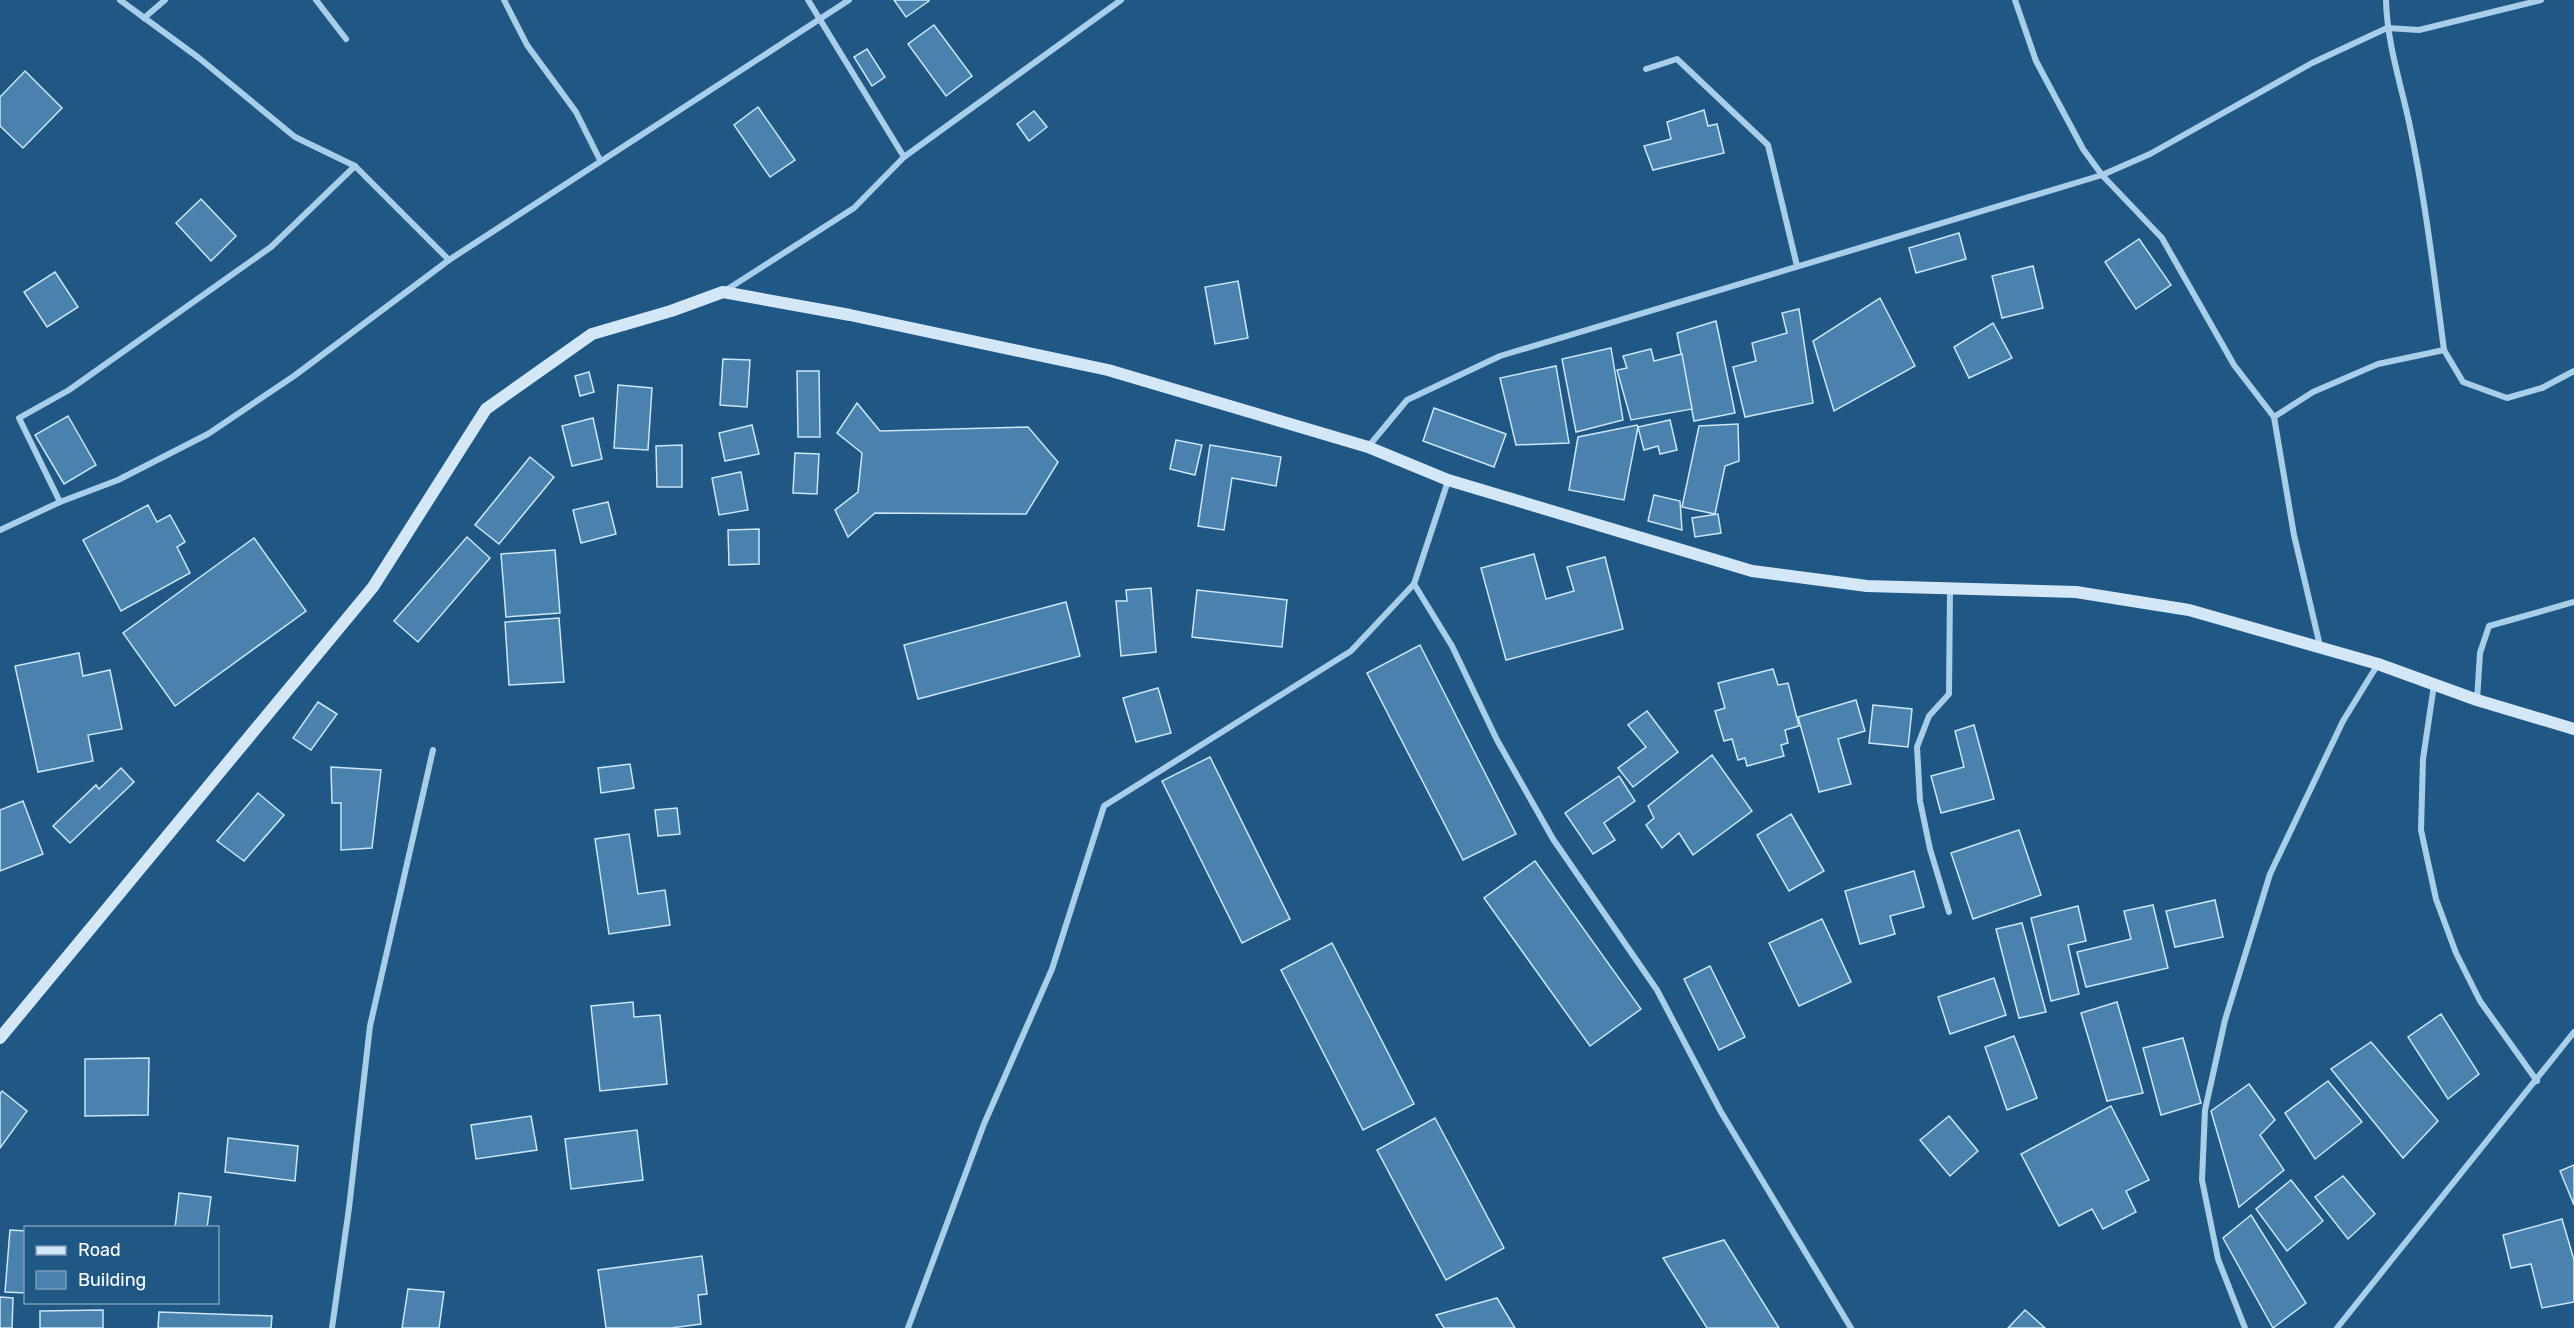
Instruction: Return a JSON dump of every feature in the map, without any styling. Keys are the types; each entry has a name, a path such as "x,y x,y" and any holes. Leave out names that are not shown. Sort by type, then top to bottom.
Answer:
{"main road":[{"path":"0,1038 373,587 486,409 592,334 670,311 723,292 850,315 1108,370 1368,447 1448,480 1752,571 1867,586 2076,592 2189,610 2378,664 2477,700 2574,729"}],"street":[{"path":"120,0 199,58 294,137 355,166 449,260"},
{"path":"144,18 165,0"},
{"path":"315,0 346,39"},
{"path":"504,0 527,45 576,112 600,160"},
{"path":"808,0 904,157"},
{"path":"0,531 60,502 118,480 208,434 313,362 449,260 849,0"},
{"path":"723,292 854,208 904,157 1121,0"},
{"path":"2015,0 2036,61 2083,149 2102,175 2162,238 2234,364 2274,417 2294,535 2320,647"},
{"path":"2386,0 2387,28 2411,133 2428,232 2444,350 2463,382 2507,398 2542,388 2574,371"},
{"path":"1368,447 1407,400 1500,356 2102,175 2150,153 2312,63 2387,28 2419,30 2541,0"},
{"path":"1646,69 1677,59 1768,145 1797,266"},
{"path":"60,502 19,418 69,390 271,247 355,166"},
{"path":"2274,417 2313,392 2378,364 2444,350"},
{"path":"908,1328 984,1124 1052,969 1104,806 1351,651 1414,584 1448,480"},
{"path":"1414,584 1452,646 1497,740 1553,839 1657,990 1721,1112 1851,1328"},
{"path":"1949,912 1929,849 1920,801 1917,747 1929,716 1949,693 1950,589"},
{"path":"2477,700 2480,653 2488,626 2574,602"},
{"path":"2245,1328 2218,1259 2202,1180 2205,1110 2225,1020 2270,874 2343,721 2378,664"},
{"path":"2434,685 2423,759 2421,830 2436,899 2456,953 2480,1001 2537,1081"},
{"path":"332,1328 349,1208 370,1026 433,750"},
{"path":"2337,1328 2574,1032"}],"building":[{"path":"894,0 928,0 929,1 906,17"},
{"path":"934,25 972,76 946,96 908,44"},
{"path":"867,49 885,77 872,86 854,57"},
{"path":"25,71 62,108 23,148 0,126 0,97"},
{"path":"758,107 795,160 770,177 734,125"},
{"path":"1704,110 1708,126 1717,124 1724,153 1653,170 1644,146 1671,139 1667,122"},
{"path":"1034,111 1047,127 1029,141 1017,124"},
{"path":"201,199 236,236 211,261 176,223"},
{"path":"1959,233 1966,259 1916,273 1909,248"},
{"path":"2139,239 2171,285 2136,309 2105,262"},
{"path":"2033,266 2043,308 2002,318 1992,276"},
{"path":"55,272 78,307 47,327 24,292"},
{"path":"1238,281 1248,338 1215,344 1205,287"},
{"path":"1880,298 1915,366 1834,411 1813,341"},
{"path":"1799,309 1813,403 1745,417 1733,367 1756,361 1752,343 1787,333 1782,313"},
{"path":"1716,321 1735,413 1694,421 1677,333"},
{"path":"1993,323 2012,358 1969,378 1954,347"},
{"path":"1611,348 1623,420 1576,432 1562,359"},
{"path":"1651,349 1654,361 1682,354 1692,409 1631,420 1617,370 1627,368 1623,356"},
{"path":"723,359 750,360 747,407 720,405"},
{"path":"1556,366 1569,443 1516,445 1500,378"},
{"path":"797,371 819,371 820,437 798,437"},
{"path":"589,372 594,392 580,396 575,376"},
{"path":"618,385 652,388 648,450 614,448"},
{"path":"857,403 880,431 1028,427 1058,462 1026,514 875,513 848,537 835,510 858,492 862,453 837,433"},
{"path":"1434,408 1506,434 1494,467 1423,441"},
{"path":"68,416 96,465 64,484 35,435"},
{"path":"593,418 602,459 572,466 562,426"},
{"path":"1670,420 1677,450 1660,454 1658,446 1644,450 1638,427"},
{"path":"1738,424 1739,461 1725,466 1715,514 1682,507 1699,426"},
{"path":"752,425 759,454 725,461 719,433"},
{"path":"1637,425 1624,500 1569,490 1578,437"},
{"path":"1176,440 1202,445 1195,475 1170,469"},
{"path":"682,445 682,487 657,487 656,446"},
{"path":"1210,445 1281,457 1276,486 1232,478 1224,530 1198,526"},
{"path":"795,453 819,454 817,494 793,493"},
{"path":"530,457 554,477 499,544 475,525"},
{"path":"741,472 748,510 719,515 712,478"},
{"path":"1654,495 1680,501 1682,530 1648,521"},
{"path":"608,502 616,534 581,543 573,510"},
{"path":"148,505 157,522 170,515 185,542 177,547 190,573 121,611 83,540"},
{"path":"1718,514 1721,533 1695,537 1692,518"},
{"path":"759,529 759,564 729,565 728,530"},
{"path":"467,537 490,558 418,642 394,621"},
{"path":"254,538 306,611 175,706 123,633"},
{"path":"555,550 560,613 506,617 501,554"},
{"path":"1534,554 1546,599 1574,591 1567,567 1605,557 1623,629 1506,660 1481,568"},
{"path":"1151,588 1156,652 1121,656 1116,601 1127,601 1126,590"},
{"path":"1197,590 1287,600 1282,647 1192,637"},
{"path":"1066,602 1080,656 918,699 904,645"},
{"path":"559,618 564,682 509,685 505,622"},
{"path":"1420,645 1516,834 1463,860 1367,673"},
{"path":"79,653 83,676 110,670 122,729 88,735 93,761 38,772 15,666"},
{"path":"1773,669 1778,685 1788,683 1799,726 1785,730 1788,743 1781,745 1784,756 1747,766 1745,758 1738,760 1732,739 1724,741 1715,711 1725,708 1718,683"},
{"path":"1158,688 1171,733 1136,742 1123,698"},
{"path":"1856,700 1865,731 1838,739 1851,784 1819,792 1798,717"},
{"path":"318,702 337,714 311,750 293,738"},
{"path":"1873,705 1912,709 1908,747 1869,743"},
{"path":"1647,711 1678,752 1633,787 1618,768 1646,747 1628,725"},
{"path":"1974,725 1994,799 1941,813 1931,776 1964,767 1955,731"},
{"path":"1712,755 1752,811 1693,855 1679,833 1662,848 1646,825 1654,818 1648,806"},
{"path":"1210,757 1290,919 1242,943 1162,781"},
{"path":"630,764 634,788 601,793 598,768"},
{"path":"331,767 381,770 372,848 341,850 341,803 332,803"},
{"path":"121,768 134,782 70,843 53,826 96,785 99,789"},
{"path":"1619,776 1635,801 1604,823 1615,840 1593,854 1565,813"},
{"path":"258,793 284,815 244,861 217,841"},
{"path":"23,801 43,854 0,871 0,810"},
{"path":"677,808 680,834 658,836 655,810"},
{"path":"1791,814 1824,871 1789,891 1757,835"},
{"path":"2019,830 2041,895 1973,919 1951,853"},
{"path":"629,834 638,894 665,890 670,925 609,934 595,839"},
{"path":"1535,861 1641,1009 1590,1046 1484,898"},
{"path":"1914,871 1924,907 1890,916 1895,934 1860,944 1845,891"},
{"path":"2215,900 2223,937 2175,947 2166,911"},
{"path":"2153,905 2168,968 2086,987 2077,952 2131,939 2124,911"},
{"path":"2078,906 2086,941 2068,945 2079,994 2051,1001 2031,918"},
{"path":"1822,919 1851,982 1799,1006 1769,943"},
{"path":"2022,923 2046,1012 2019,1018 1996,929"},
{"path":"1332,943 1414,1104 1363,1130 1281,970"},
{"path":"1710,966 1745,1037 1719,1050 1684,979"},
{"path":"1994,978 2006,1015 1950,1034 1938,997"},
{"path":"633,1002 634,1017 660,1015 667,1084 600,1091 591,1006"},
{"path":"2117,1002 2143,1093 2107,1101 2081,1013"},
{"path":"2441,1014 2479,1074 2448,1099 2408,1037"},
{"path":"2014,1036 2037,1098 2007,1110 1985,1047"},
{"path":"2183,1038 2201,1103 2161,1115 2143,1048"},
{"path":"2371,1042 2438,1121 2403,1158 2331,1069"},
{"path":"149,1058 148,1115 85,1116 85,1059"},
{"path":"2328,1081 2362,1122 2315,1159 2285,1113"},
{"path":"2249,1084 2275,1120 2260,1135 2284,1170 2239,1207 2211,1111"},
{"path":"2,1091 27,1111 0,1148 0,1094"},
{"path":"2111,1106 2149,1180 2126,1191 2136,1212 2103,1229 2092,1209 2059,1226 2021,1154"},
{"path":"531,1116 537,1150 476,1159 471,1125"},
{"path":"1949,1116 1978,1151 1950,1176 1920,1140"},
{"path":"1435,1118 1504,1248 1446,1280 1377,1150"},
{"path":"637,1130 643,1180 571,1189 565,1139"},
{"path":"228,1138 298,1146 295,1181 225,1172"},
{"path":"2574,1165 2574,1205 2560,1171"},
{"path":"2343,1176 2375,1214 2348,1239 2315,1197"},
{"path":"2291,1180 2323,1221 2287,1251 2256,1209"},
{"path":"179,1193 211,1197 207,1226 175,1226"},
{"path":"2251,1215 2306,1303 2273,1328 2223,1238"},
{"path":"2562,1219 2574,1260 2574,1302 2542,1308 2531,1264 2511,1268 2503,1235"},
{"path":"10,1230 24,1231 24,1293 5,1292"},
{"path":"1724,1240 1779,1328 1707,1328 1663,1258"},
{"path":"702,1256 707,1294 698,1295 701,1324 671,1328 606,1328 598,1270"},
{"path":"408,1289 444,1292 439,1328 402,1328"},
{"path":"0,1297 13,1298 12,1328 0,1328"},
{"path":"1497,1298 1515,1328 1444,1328 1436,1315"},
{"path":"103,1310 103,1328 40,1328 40,1311"},
{"path":"2025,1310 2045,1328 2008,1328"},
{"path":"159,1312 272,1316 271,1328 158,1328"}]}
